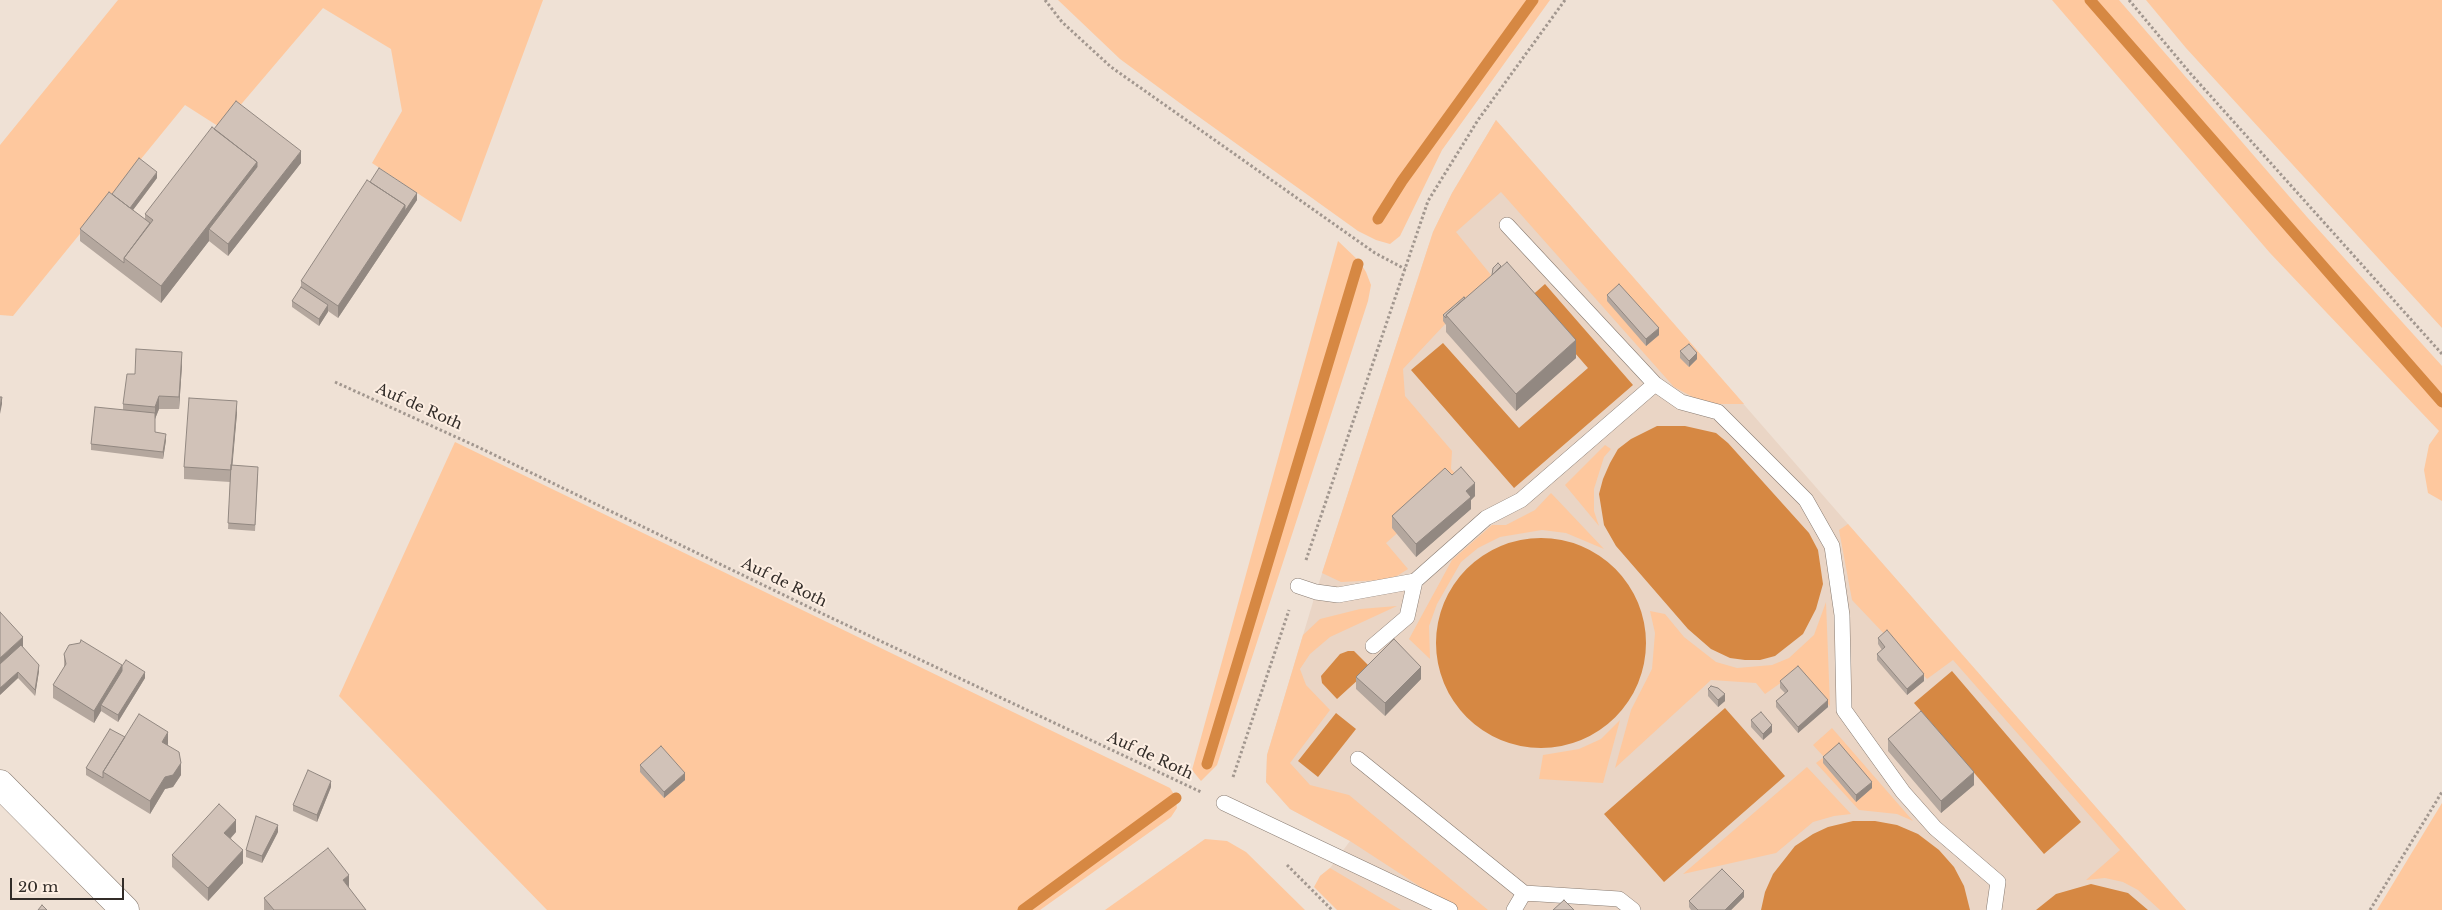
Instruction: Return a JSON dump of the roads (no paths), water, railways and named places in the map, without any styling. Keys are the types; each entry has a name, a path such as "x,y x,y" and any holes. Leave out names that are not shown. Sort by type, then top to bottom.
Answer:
{"street":[{"path":"0,784 126,910"}],"lane":[{"path":"1507,225 1655,384 1681,402 1718,412 1806,500 1832,546 1842,615 1844,710 1903,792 1929,821 1998,882 1994,910"},
{"path":"1298,586 1316,592 1338,595 1415,581 1486,518 1521,500 1655,384"},
{"path":"1373,646 1406,616 1415,581"},
{"path":"1358,758 1524,893 1619,900 1633,910"},
{"path":"1224,803 1450,910"},
{"path":"1514,910 1524,893"}],"waterway":[{"path":"1378,219 1402,181 1533,0"},
{"path":"2090,0 2442,402"},
{"path":"1207,764 1358,264"},
{"path":"1023,910 1176,798"}]}
